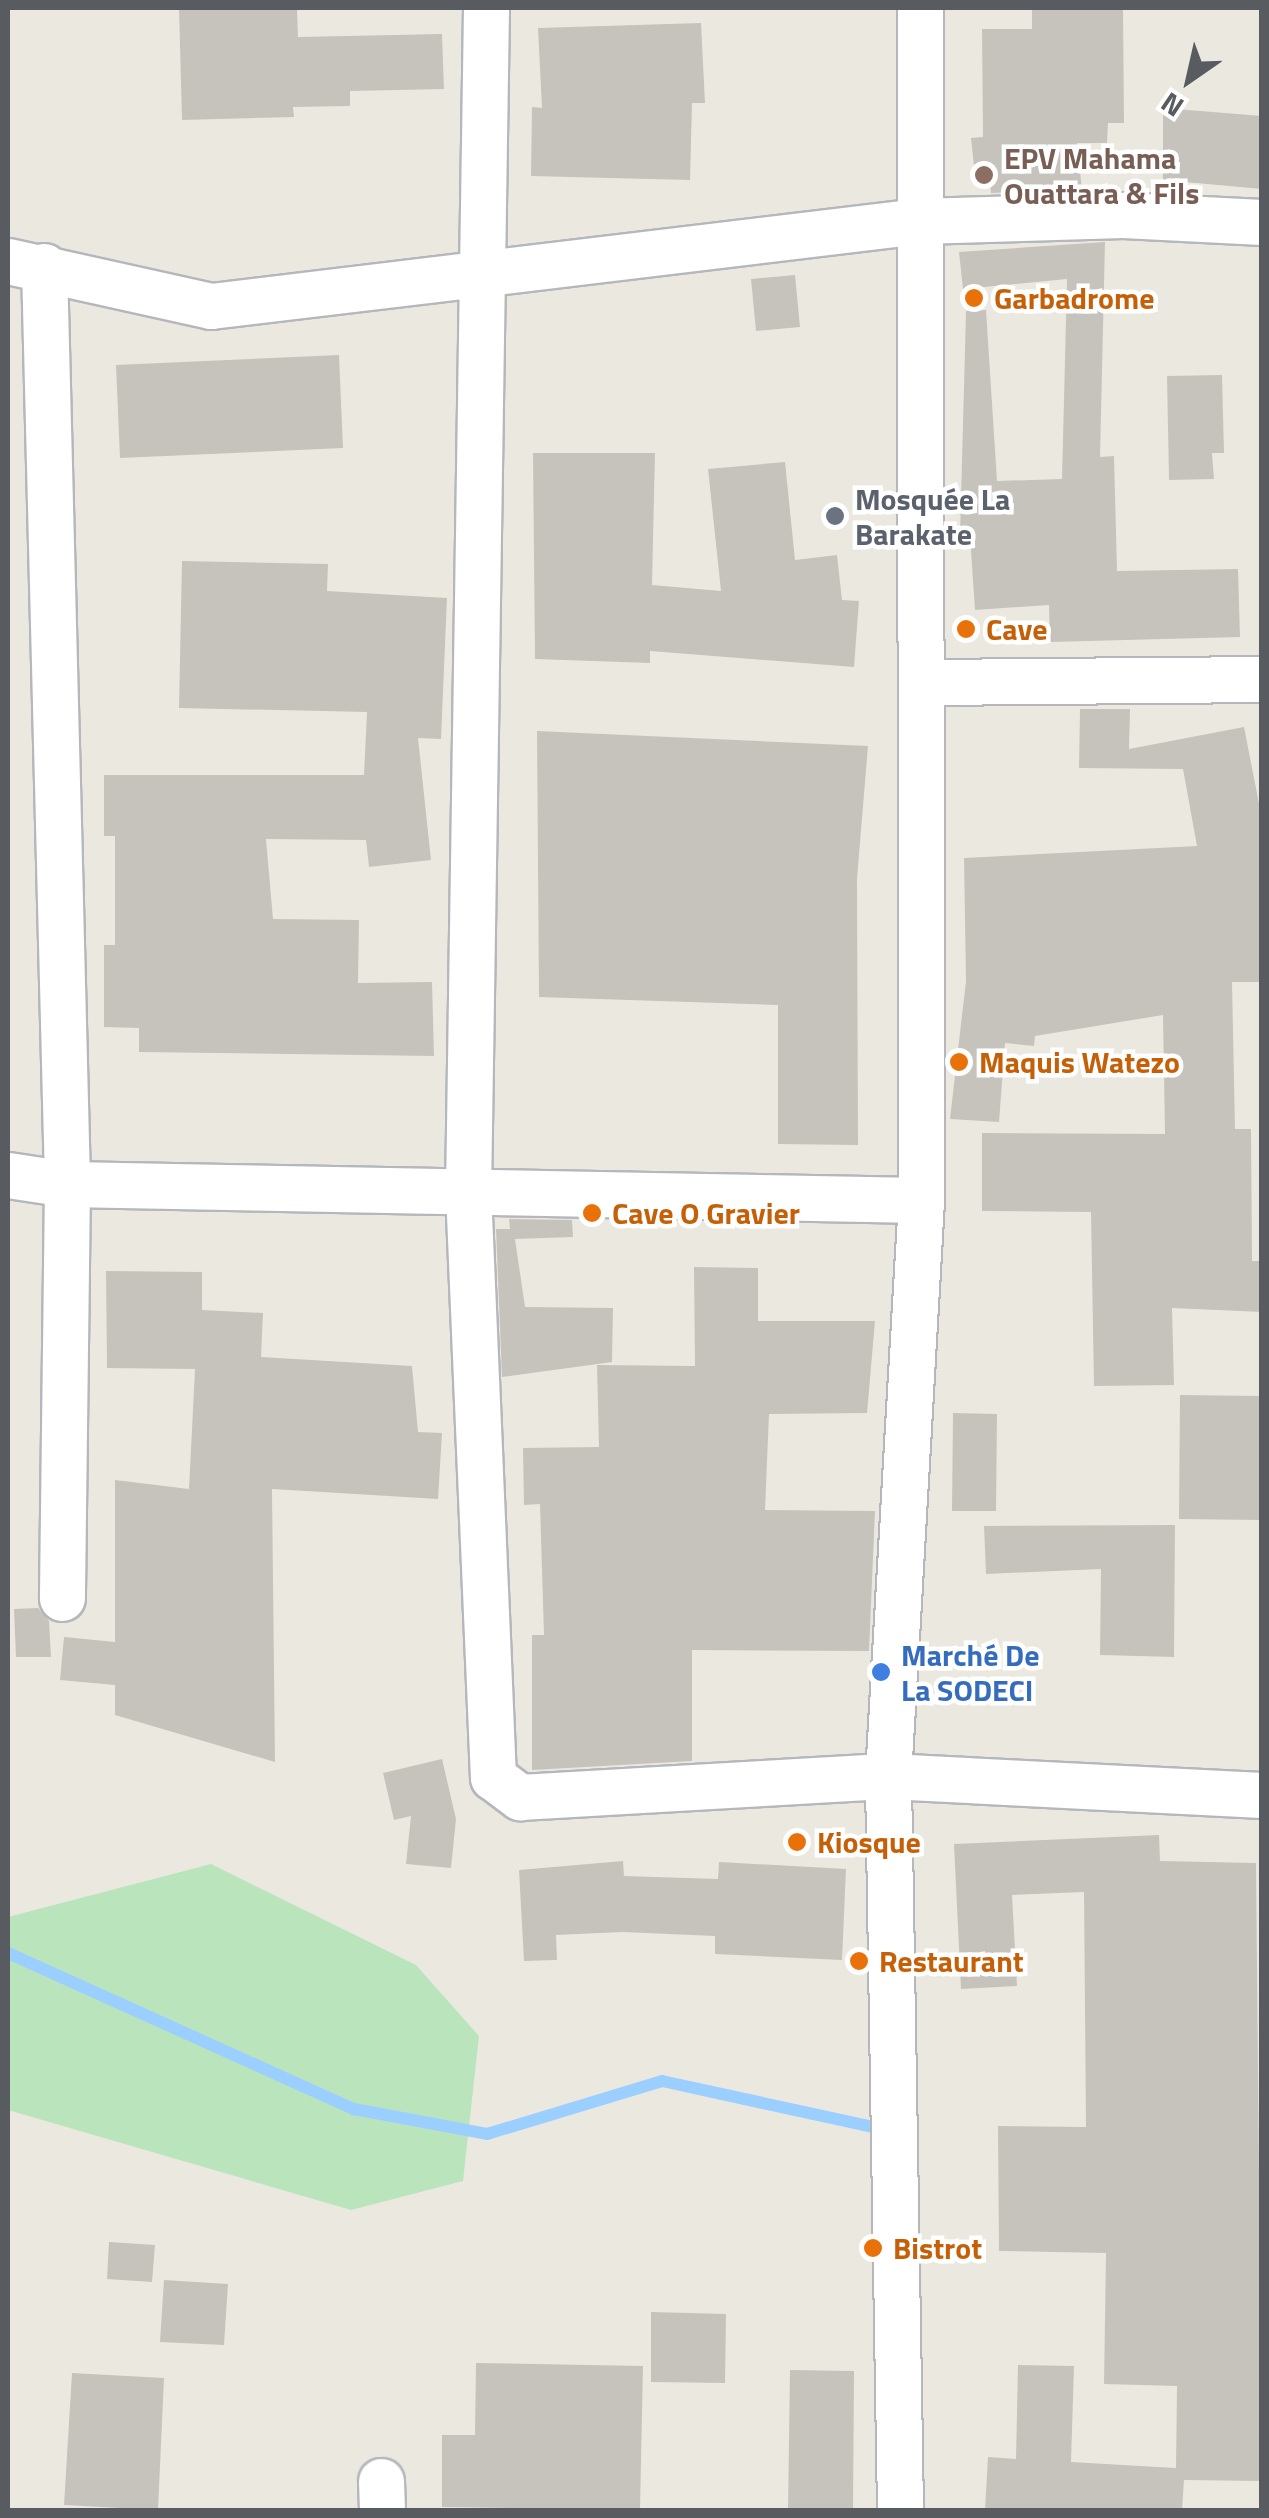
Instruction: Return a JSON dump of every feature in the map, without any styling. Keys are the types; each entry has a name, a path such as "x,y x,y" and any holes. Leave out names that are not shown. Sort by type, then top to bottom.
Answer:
{"street":[{"path":"486,8 468,1191 493,1777 502,1792 888,1776 1262,1795"},
{"path":"900,2510 888,1776 921,1200 926,682 920,8"},
{"path":"62,1598 66,1184 26,264 212,306 482,268 920,221 1123,215 1262,222"},
{"path":"926,682 1262,679"},
{"path":"8,1175 66,1184 921,1200"}],"green space":[{"path":"211,1864 416,1965 479,2036 463,2181 351,2210 8,2110 8,1917"}],"building":[{"path":"179,8 297,8 298,37 442,34 444,89 350,91 350,106 293,107 294,117 182,120"},
{"path":"1032,8 1123,8 1124,123 1108,123 1107,143 1077,143 1082,190 991,193 990,183 976,185 971,138 983,137 982,29 1032,29"},
{"path":"701,23 705,103 692,103 690,180 531,176 532,107 542,108 538,28"},
{"path":"1163,108 1262,116 1262,189 1163,180"},
{"path":"1105,242 1100,457 1114,456 1117,571 1238,569 1240,637 1050,642 1049,605 975,610 970,536 960,536 966,311 986,310 997,481 1062,479 1067,279 963,289 959,252"},
{"path":"795,275 800,327 756,331 751,279"},
{"path":"339,355 343,448 120,458 116,365"},
{"path":"1222,375 1224,453 1212,453 1214,479 1169,480 1167,376"},
{"path":"533,453 655,453 652,585 721,591 708,469 785,462 795,560 837,555 842,600 859,601 854,667 650,651 650,663 535,659"},
{"path":"182,561 328,564 327,591 447,598 441,739 418,738 431,860 369,867 366,840 266,839 273,919 359,920 358,983 432,982 434,1056 139,1052 139,1028 104,1027 104,945 115,945 115,836 104,836 104,775 364,775 367,712 179,708"},
{"path":"1080,709 1130,709 1129,749 1244,727 1262,819 1262,982 1232,982 1235,1129 1251,1129 1252,1261 1262,1261 1262,1312 1172,1308 1174,1385 1094,1386 1091,1212 982,1211 982,1133 1165,1134 1163,1015 1035,1036 1034,1046 1005,1043 999,1122 950,1119 966,981 964,858 1197,846 1183,769 1079,768"},
{"path":"537,731 868,746 857,879 858,1145 778,1144 778,1005 539,997"},
{"path":"509,1219 572,1220 573,1237 515,1239 525,1307 613,1308 612,1362 502,1377 496,1229 510,1229"},
{"path":"694,1267 758,1268 758,1321 875,1321 867,1413 769,1414 765,1510 875,1511 869,1651 692,1650 692,1761 532,1770 532,1635 544,1635 540,1504 524,1505 523,1448 599,1447 597,1365 695,1366"},
{"path":"106,1271 202,1272 202,1310 263,1313 261,1357 412,1366 418,1432 442,1433 438,1499 272,1489 275,1762 115,1715 115,1685 60,1680 64,1637 115,1642 115,1480 189,1489 195,1369 107,1368"},
{"path":"1180,1395 1262,1396 1262,1520 1179,1519"},
{"path":"953,1413 997,1414 996,1511 952,1511"},
{"path":"1175,1525 1174,1657 1100,1655 1101,1569 986,1574 984,1526"},
{"path":"38,1608 49,1621 51,1657 16,1657 14,1609"},
{"path":"442,1759 456,1819 451,1868 406,1864 411,1816 394,1820 383,1773"},
{"path":"1159,1835 1160,1861 1256,1863 1262,2481 1184,2480 1182,2510 985,2510 988,2457 1016,2459 1018,2365 1074,2366 1071,2462 1176,2468 1177,2386 1104,2384 1106,2253 999,2251 998,2126 1086,2127 1084,1892 1012,1895 1017,1986 961,1989 954,1844"},
{"path":"623,1861 624,1876 718,1879 719,1862 846,1869 842,1960 715,1954 715,1936 622,1932 556,1935 557,1960 524,1961 519,1870"},
{"path":"109,2242 155,2245 152,2282 107,2279"},
{"path":"164,2280 228,2284 224,2345 160,2342"},
{"path":"651,2312 726,2314 725,2383 651,2382"},
{"path":"476,2363 643,2366 640,2510 442,2507 442,2435 475,2435"},
{"path":"790,2370 854,2371 853,2510 788,2510"},
{"path":"72,2373 164,2378 158,2510 64,2505"}],"waterway":[{"path":"8,1953 354,2109 487,2134 662,2081 882,2129"}],"place":[{"name":"EPV Mahama Ouattara & Fils","path":"984,175"},
{"name":"Garbadrome","path":"974,298"},
{"name":"Mosquée La Barakate","path":"835,516"},
{"name":"Cave","path":"966,629"},
{"name":"Maquis Watezo","path":"959,1062"},
{"name":"Cave O Gravier","path":"592,1213"},
{"name":"Marché De La SODECI","path":"881,1672"},
{"name":"Kiosque","path":"797,1842"},
{"name":"Restaurant","path":"859,1961"},
{"name":"Bistrot","path":"873,2248"}]}
